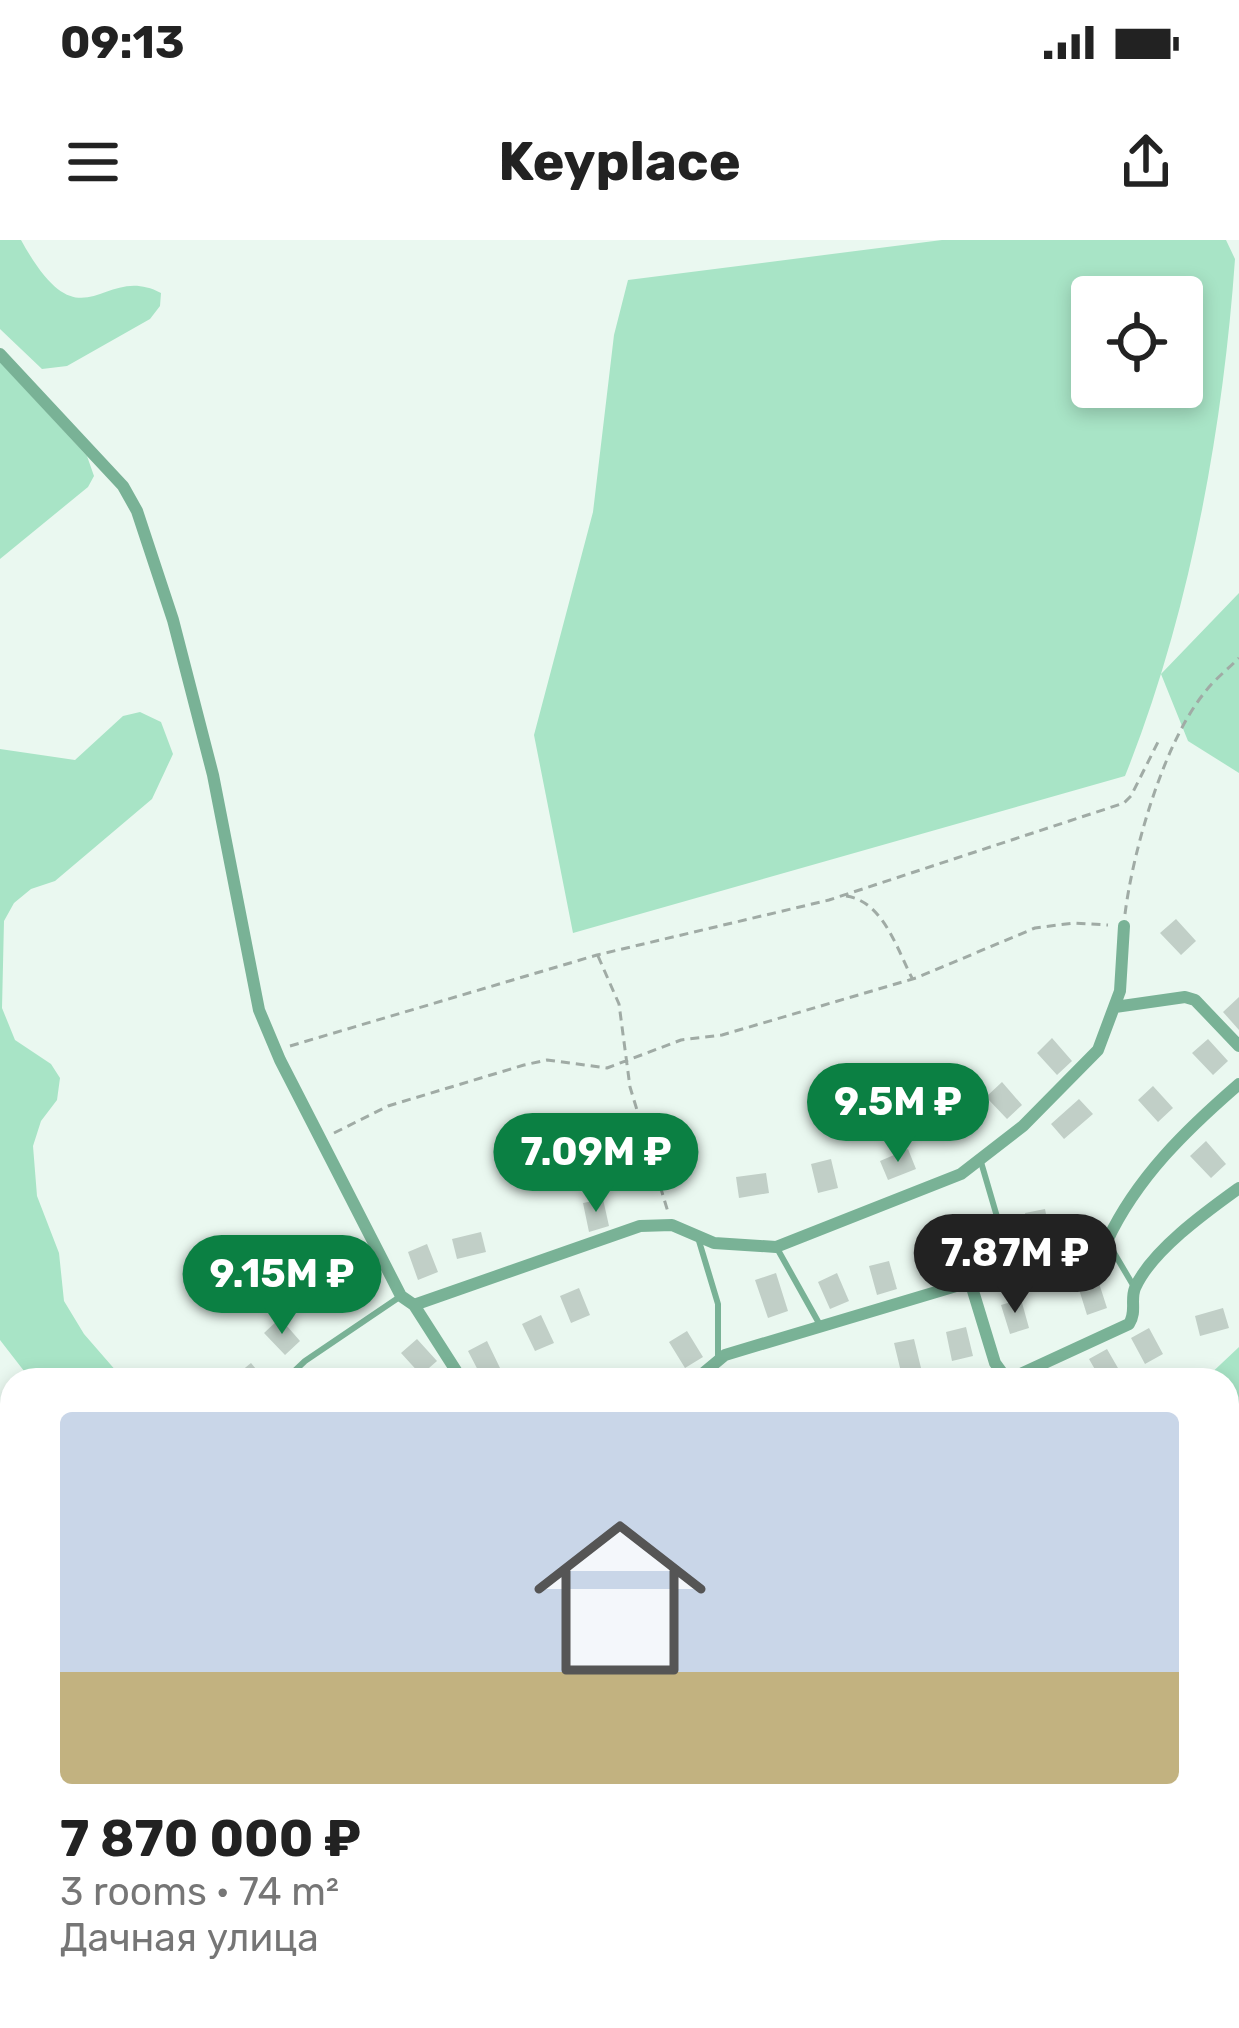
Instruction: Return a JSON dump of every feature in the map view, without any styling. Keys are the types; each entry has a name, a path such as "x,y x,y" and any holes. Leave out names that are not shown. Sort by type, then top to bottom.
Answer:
{"street":[{"path":"0,354 123,486 137,511 173,620 213,775 251,985 320,1139 400,1296 414,1305 454,1368"},
{"path":"414,1305 620,1231 659,1223 714,1243 776,1247 945,1183 1023,1126 1098,1050 1115,1007 1124,926"},
{"path":"1115,1007 1186,997 1195,1000 1239,1046"},
{"path":"708,1368 718,1359 820,1325 1107,1241 1123,1211 1174,1143 1239,1084"},
{"path":"1034,1368 1124,1328 1134,1318 1135,1288 1176,1236 1239,1188"},
{"path":"970,1281 999,1368"}],"lane":[{"path":"980,1158 1012,1268"},
{"path":"698,1237 718,1304 718,1359"},
{"path":"1107,1241 1135,1288"},
{"path":"776,1247 820,1325"},
{"path":"301,1368 400,1296"}],"path":[{"path":"320,1139 388,1106 524,1065 547,1060 595,1069 681,1040 722,1035 912,979 1035,928 1074,923 1124,926 1131,863 1170,754 1203,693 1239,658"},
{"path":"277,1049 597,955 844,896 1124,803 1160,738"},
{"path":"844,896 858,898 885,923 912,979"},
{"path":"597,955 619,1004 630,1087 672,1225"}],"shaded area":[{"path":"0,240 21,240 42,273 61,291 77,298 140,286 161,293 160,306 150,319 67,366 42,369 0,329"},
{"path":"942,240 1226,240 1235,259 1222,390 1200,522 1168,652 1125,776 573,933 534,735 593,512 614,335 628,280"},
{"path":"0,362 87,456 94,476 88,487 0,559"},
{"path":"1239,593 1239,773 1188,741 1161,674"},
{"path":"140,712 161,722 173,754 152,799 55,881 31,889 14,903 4,921 2,1008 15,1040 51,1064 60,1078 57,1100 41,1121 33,1146 37,1196 59,1253 64,1301 114,1368 22,1368 0,1340 0,749 75,760 123,716"},
{"path":"1239,1347 1239,1368 1217,1368"}],"building":[{"path":"1176,919 1196,941 1181,955 1160,933"},
{"path":"1239,997 1239,1030 1223,1012"},
{"path":"1052,1038 1072,1061 1057,1075 1037,1053"},
{"path":"1208,1039 1228,1061 1213,1075 1192,1053"},
{"path":"1002,1082 1022,1105 1007,1119 986,1097"},
{"path":"1153,1086 1173,1108 1158,1122 1138,1100"},
{"path":"1079,1099 1093,1114 1064,1139 1051,1124"},
{"path":"1206,1141 1226,1164 1211,1178 1190,1156"},
{"path":"908,1149 916,1169 888,1180 880,1161"},
{"path":"831,1159 838,1188 818,1193 811,1164"},
{"path":"766,1173 769,1193 739,1198 736,1177"},
{"path":"603,1199 609,1226 589,1232 583,1203"},
{"path":"1045,1209 1051,1239 1030,1243 1025,1213"},
{"path":"481,1232 486,1252 457,1259 452,1239"},
{"path":"953,1242 958,1262 929,1269 924,1249"},
{"path":"427,1244 438,1272 418,1280 408,1252"},
{"path":"889,1261 897,1289 877,1295 869,1266"},
{"path":"776,1273 788,1311 768,1318 755,1280"},
{"path":"837,1273 849,1301 830,1309 818,1282"},
{"path":"332,1278 345,1294 321,1313 308,1296"},
{"path":"1098,1280 1107,1308 1087,1315 1078,1286"},
{"path":"579,1288 590,1315 571,1323 560,1296"},
{"path":"1021,1299 1029,1328 1010,1334 1001,1305"},
{"path":"1223,1308 1229,1328 1200,1336 1195,1316"},
{"path":"541,1315 554,1343 535,1351 522,1324"},
{"path":"280,1318 300,1341 285,1355 264,1333"},
{"path":"966,1327 973,1356 952,1361 946,1332"},
{"path":"1149,1328 1163,1354 1145,1364 1131,1338"},
{"path":"687,1331 703,1357 685,1368 669,1342"},
{"path":"417,1339 437,1361 429,1368 415,1368 401,1353"},
{"path":"914,1339 921,1368 900,1368 894,1343"},
{"path":"487,1341 500,1368 477,1368 468,1351"},
{"path":"1107,1349 1118,1368 1094,1368 1089,1359"}]}
